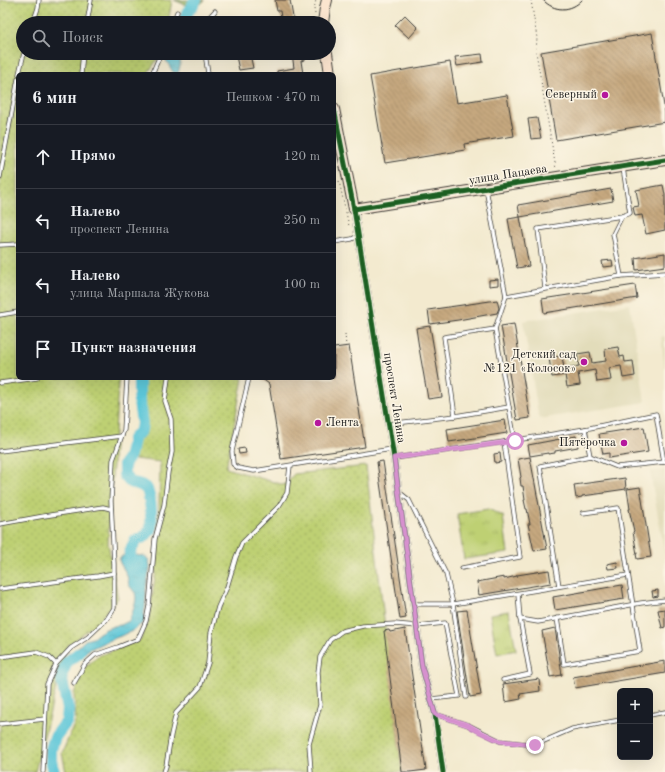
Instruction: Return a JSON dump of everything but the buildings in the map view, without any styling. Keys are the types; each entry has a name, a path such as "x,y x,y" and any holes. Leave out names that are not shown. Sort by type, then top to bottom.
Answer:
{"street":[{"path":"324,16 327,0"},
{"path":"328,60 330,72"},
{"name":"проспект Ленина","path":"336,121 354,209 394,458 422,667 435,714 443,772"},
{"name":"улица Пацаева","path":"354,209 665,160"}],"lane":[{"path":"35,16 40,0"},
{"path":"88,16 91,0"},
{"path":"210,16 215,11"},
{"path":"176,16 177,12"},
{"path":"19,72 22,60"},
{"path":"81,72 83,60"},
{"path":"153,72 159,60"},
{"path":"206,60 208,72"},
{"path":"0,176 16,90"},
{"path":"545,288 538,229 622,216 630,213 622,167"},
{"path":"486,188 506,296 495,329 515,441"},
{"path":"621,276 613,234 622,216"},
{"path":"336,242 352,239 358,236"},
{"path":"0,244 16,244"},
{"path":"506,296 621,276 665,273"},
{"path":"0,314 16,312"},
{"path":"455,416 444,337 495,329"},
{"path":"0,383 22,380"},
{"path":"43,772 47,684 56,664 71,648 88,637 107,619 114,608 111,508 113,460 124,430 127,380"},
{"path":"74,683 85,664 95,655 138,639 146,621 149,606 155,539 164,505 172,452 171,419 165,401 168,380"},
{"path":"249,380 232,451 233,464 238,468 254,471 392,449"},
{"path":"388,424 455,416 509,407"},
{"path":"394,458 515,441 585,429 656,414 665,462 617,467 590,456 540,466 559,586"},
{"path":"585,429 590,456"},
{"path":"0,451 122,436"},
{"path":"462,568 520,558 504,442"},
{"path":"164,772 176,713 200,687 208,664 211,633 216,613 227,586 236,556 242,543 279,506 287,493 290,466"},
{"path":"398,492 409,500 446,574 453,604 466,697"},
{"path":"0,524 103,507 111,508"},
{"path":"557,618 564,664 640,651 618,508 583,513"},
{"path":"0,589 114,573"},
{"path":"414,604 453,604 628,575"},
{"path":"503,680 530,674 520,618 518,594"},
{"path":"520,618 538,622 633,604 665,600"},
{"path":"312,772 309,744 320,705 318,672 320,657 330,640 342,631 363,626 395,624 417,626 445,623 459,696 431,699"},
{"path":"0,657 36,652 49,656 56,664"},
{"path":"653,714 665,712"},
{"path":"435,714 468,725 500,741 535,745 572,729 617,721"},
{"path":"0,724 45,719"}],"path":[{"path":"315,16 314,9 316,0"},
{"path":"531,0 537,38 536,52 557,177"},
{"path":"345,334 346,346"}],"shaded area":[{"name":"Детский сад №121 «Колосок»","path":"630,304 645,402 539,419 523,321"},
{"path":"665,336 665,370 661,337"},
{"path":"665,470 665,555 650,472"}],"green space":[{"path":"0,0 172,0 169,16 16,16 16,60 157,60 148,72 16,72 16,380 119,380 108,543 118,598 98,622 66,647 35,772 0,772"},
{"path":"174,0 205,0 195,9"},
{"path":"142,380 243,380 226,468 284,485 294,474 366,466 402,772 66,772 62,753 76,720 74,694 84,668 98,656 140,640 148,623 158,558 160,462 134,459"},
{"path":"488,509 503,516 508,553 464,559 457,514"},
{"path":"509,611 516,650 497,654 490,614"}],"water":[{"path":"181,13 188,16 180,16"},
{"path":"166,60 181,60 178,72 173,72"},
{"path":"125,554 144,556 149,560 150,568 146,588 145,619 143,623 132,631 88,650 84,654 78,655 67,663 65,661 68,654 74,651 85,640 93,638 106,629 129,621 136,596 129,585 127,574 119,561 119,559"}],"waterway":[{"path":"186,16 196,0"},
{"path":"132,571 130,552 136,540 144,537 151,529 151,514 147,489 141,485 130,482 124,475 124,465 130,455 133,439 141,430 142,423 139,402 139,380"},
{"path":"54,772 51,761 51,749 55,737 67,721 68,709 61,676 67,662 79,653"}],"tram line":[{"path":"543,0 552,7 562,9 573,7 582,0"}],"cycle path":[{"path":"336,119 354,209 394,458 422,667 435,714 443,772"},
{"path":"354,209 665,160"}],"place":[{"name":"Северный","path":"605,95"},
{"name":"Детский сад №121 «Колосок»","path":"584,362"},
{"name":"Лента","path":"318,423"},
{"name":"Пятёрочка","path":"624,443"}],"route":[{"path":"515,441 394,458 422,667 435,714 468,725 500,741 535,745"}]}
